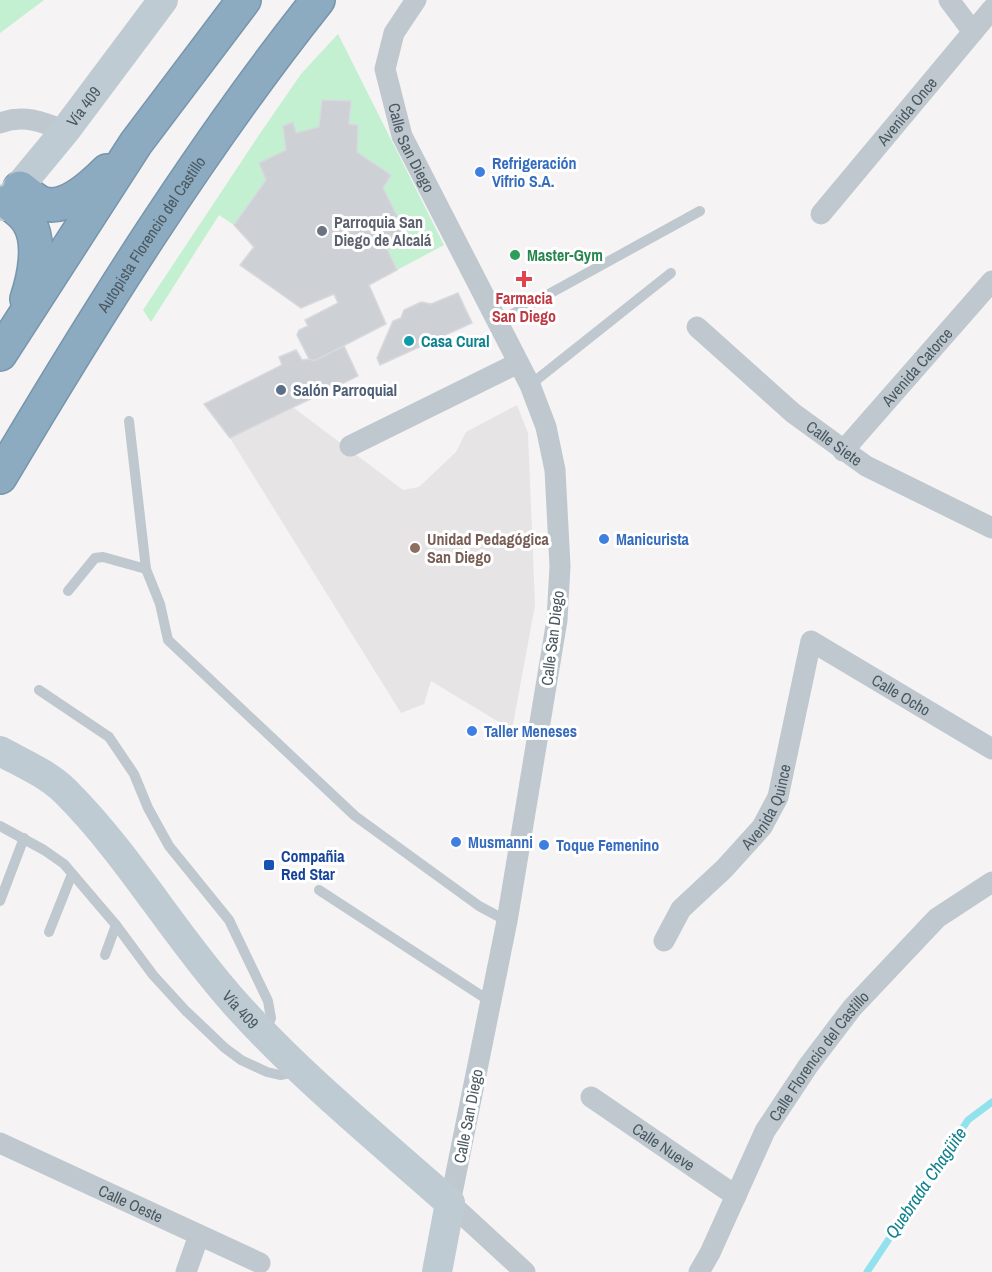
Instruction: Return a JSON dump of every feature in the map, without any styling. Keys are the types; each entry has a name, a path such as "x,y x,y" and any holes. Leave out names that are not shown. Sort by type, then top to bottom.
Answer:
{"highway":[{"path":"7,343 136,143 244,0"},
{"name":"Autopista Florencio del Castillo","path":"0,477 69,362 196,166 318,0"},
{"path":"9,200 54,204 73,199 136,143"},
{"path":"7,343 33,282 35,269 32,229 28,220 9,200"}],"street":[{"name":"Vía 409","path":"9,200 66,131 163,0"},
{"name":"Calle San Diego","path":"416,0 394,33 385,69 402,136 530,385 546,427 555,470 558,514 559,588 549,677 507,921 450,1203"},
{"path":"949,0 973,32"},
{"name":"Avenida Once","path":"821,214 992,9"},
{"path":"0,123 8,120 37,119 66,131"},
{"name":"Avenida Catorce","path":"843,451 992,281"},
{"name":"Calle Siete","path":"697,327 793,413 843,451 866,466 992,528"},
{"path":"350,446 519,363"},
{"name":"Calle Ocho","path":"811,641 992,749"},
{"name":"Avenida Quince","path":"664,941 681,909 724,869 762,827 778,797 811,641"},
{"name":"Vía 409","path":"0,752 36,771 64,791 109,841 204,967 235,1004 302,1070 450,1203"},
{"name":"Calle Florencio del Castillo","path":"699,1272 710,1253 765,1131 808,1066 852,1008 937,918 992,882"},
{"name":"Calle Nueve","path":"591,1098 736,1196"},
{"name":"Calle Oeste","path":"0,1143 260,1263"},
{"path":"437,1272 450,1203"},
{"path":"450,1203 525,1272"},
{"path":"186,1272 199,1235"}],"lane":[{"path":"498,322 700,211"},
{"path":"530,385 671,273"},
{"path":"129,421 146,569 160,604 168,640 355,816 479,906 507,921"},
{"path":"68,591 95,558 103,556 146,569"},
{"path":"39,690 109,737 134,774 148,808 170,846 229,920 268,1001 271,1018 265,1034"},
{"path":"0,826 24,838 64,864 153,975 225,1048 240,1060 267,1072 280,1075 302,1070"},
{"path":"0,901 24,838"},
{"path":"49,932 72,874"},
{"path":"319,890 491,1002"},
{"path":"105,955 116,926"}],"shaded area":[{"name":"Unidad Pedagógica San Diego","path":"517,405 528,433 535,605 512,730 431,681 424,704 401,713 230,438 294,408 403,490 419,487 456,452 466,432"}],"green space":[{"path":"0,0 44,0 0,33"},
{"path":"338,34 444,245 397,270 387,249 408,237 383,188 391,175 357,152 358,125 349,124 351,101 322,100 319,127 296,133 293,123 283,126 286,150 260,163 266,180 234,225 219,215 151,322 143,310 301,74"}],"building":[{"name":"Parroquia San Diego de Alcalá","path":"322,100 351,101 349,124 358,125 357,152 391,175 383,188 408,237 387,249 397,270 369,285 386,324 314,361 309,359 297,335 299,330 308,326 305,320 338,303 334,294 301,308 240,265 254,247 234,225 266,180 259,163 286,150 283,126 293,122 296,133 319,127"},
{"name":"Casa Cural","path":"458,293 472,323 380,365 377,358 393,321 401,318 404,310 421,302 431,304"},
{"name":"Salón Parroquial","path":"344,346 358,376 230,438 204,404 282,365 279,357 296,350 302,360 314,361"}],"waterway":[{"name":"Quebrada Chagüite","path":"867,1272 968,1120 992,1102"}],"place":[{"name":"Refrigeración Vifrio S.A.","path":"480,172"},
{"name":"Parroquia San Diego de Alcalá","path":"322,231"},
{"name":"Master-Gym","path":"515,255"},
{"name":"Farmacia San Diego","path":"524,279"},
{"name":"Casa Cural","path":"409,341"},
{"name":"Salón Parroquial","path":"281,390"},
{"name":"Manicurista","path":"604,539"},
{"name":"Unidad Pedagógica San Diego","path":"415,548"},
{"name":"Taller Meneses","path":"472,731"},
{"name":"Musmanni","path":"456,842"},
{"name":"Toque Femenino","path":"544,845"},
{"name":"Compañia Red Star","path":"269,865"}]}
